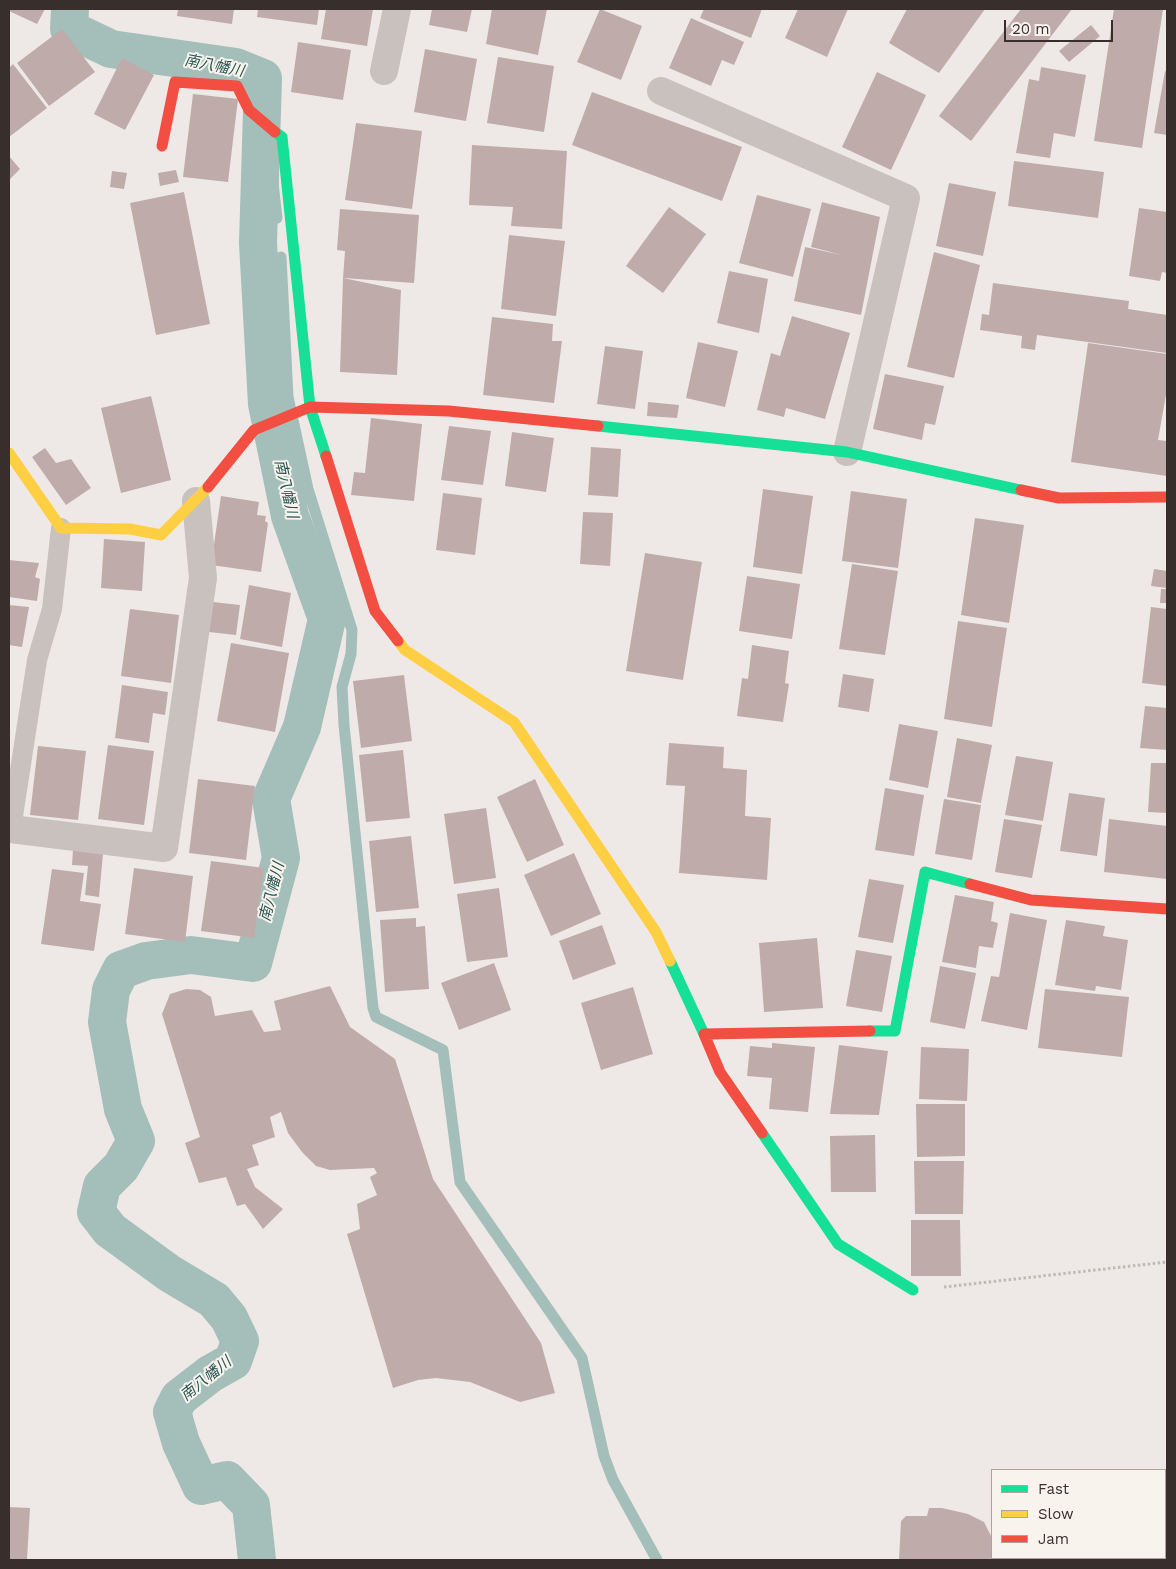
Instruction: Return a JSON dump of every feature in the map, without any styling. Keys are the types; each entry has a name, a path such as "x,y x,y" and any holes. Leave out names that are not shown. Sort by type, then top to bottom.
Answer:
{"street":[{"path":"384,71 397,9"},
{"path":"162,146 175,82 237,86 248,110 282,137 306,409 375,611 405,650 514,722 656,932 720,1072 838,1244 912,1290"},
{"path":"661,91 906,198 847,452"},
{"path":"9,454 61,528 130,529 162,535 196,501 254,430 262,425 306,409 449,411 847,452 1059,498 1167,497"},
{"path":"10,830 164,848 203,578 196,501"},
{"path":"704,1034 896,1031 925,872 1031,900 1167,910"}],"lane":[{"path":"10,830 37,660 52,609 61,528"}],"path":[{"path":"912,1290 1167,1262"}],"building":[{"path":"9,9 45,9 37,24 9,11"},
{"path":"178,9 234,9 232,24 177,16"},
{"path":"258,9 319,9 317,25 257,17"},
{"path":"326,9 373,9 367,46 321,39"},
{"path":"432,9 472,9 467,32 429,25"},
{"path":"492,9 547,9 538,55 486,44"},
{"path":"600,9 642,26 621,80 577,62"},
{"path":"704,9 762,9 751,38 700,18"},
{"path":"798,9 848,9 827,57 785,38"},
{"path":"907,9 985,9 939,73 889,43"},
{"path":"1021,9 1072,9 971,141 939,116"},
{"path":"1114,9 1163,9 1142,148 1094,141"},
{"path":"691,18 744,42 734,65 722,60 711,86 669,68"},
{"path":"1091,25 1100,36 1069,62 1059,51"},
{"path":"62,29 95,72 49,106 17,63"},
{"path":"298,42 351,50 343,100 291,92"},
{"path":"425,49 477,59 466,121 414,112"},
{"path":"498,57 554,66 544,132 487,123"},
{"path":"122,58 154,75 125,130 94,114"},
{"path":"13,64 47,108 9,137 9,68"},
{"path":"1041,67 1086,75 1075,137 1054,133 1050,158 1016,153 1029,79 1039,81"},
{"path":"1165,71 1167,72 1167,135 1154,133"},
{"path":"877,72 926,95 891,170 842,147"},
{"path":"592,92 742,147 722,201 572,145"},
{"path":"193,94 238,99 228,182 183,177"},
{"path":"356,123 422,131 412,209 345,200"},
{"path":"472,145 567,151 562,229 511,226 513,207 469,205"},
{"path":"9,156 20,169 9,180"},
{"path":"1014,161 1104,172 1098,218 1008,206"},
{"path":"176,170 179,182 160,186 158,173"},
{"path":"112,171 127,173 124,189 110,187"},
{"path":"949,183 996,192 983,256 936,246"},
{"path":"184,192 210,324 156,335 130,203"},
{"path":"757,195 811,209 793,277 739,263"},
{"path":"822,202 880,217 861,315 794,301 805,247 842,255 811,247"},
{"path":"669,207 706,234 663,293 626,266"},
{"path":"1139,208 1167,212 1167,273 1162,272 1160,281 1129,276"},
{"path":"340,209 419,215 414,283 343,278 345,251 337,250"},
{"path":"509,235 565,241 556,316 501,309"},
{"path":"934,252 980,265 954,378 907,367"},
{"path":"729,271 768,279 759,333 717,323"},
{"path":"343,278 401,290 397,375 340,372"},
{"path":"993,283 1129,301 1128,309 1167,315 1167,353 1037,335 1035,350 1021,348 1022,336 980,330 982,314 989,315"},
{"path":"792,316 850,333 825,419 786,408 784,417 757,410 771,353 780,356"},
{"path":"492,317 553,324 552,341 562,341 554,403 483,395"},
{"path":"698,342 738,351 725,407 686,398"},
{"path":"1088,343 1167,354 1167,389 1158,440 1167,441 1167,476 1071,462"},
{"path":"605,346 643,351 635,409 597,404"},
{"path":"885,374 944,386 935,425 925,423 922,440 873,429"},
{"path":"151,396 171,480 121,493 101,408"},
{"path":"648,402 679,405 677,418 647,416"},
{"path":"371,418 422,424 414,501 351,495 354,472 365,473"},
{"path":"449,426 491,431 483,485 441,480"},
{"path":"512,432 554,438 546,492 505,486"},
{"path":"591,447 621,449 618,497 588,495"},
{"path":"45,448 56,463 71,459 91,488 66,505 32,457"},
{"path":"763,489 813,496 802,574 753,567"},
{"path":"851,491 907,499 898,568 842,561"},
{"path":"443,493 482,498 475,555 436,550"},
{"path":"221,496 259,502 257,515 266,516 265,521 268,523 261,572 211,565"},
{"path":"583,512 613,513 610,566 580,564"},
{"path":"975,518 1024,525 1009,623 961,615"},
{"path":"104,539 145,542 142,591 101,588"},
{"path":"645,553 702,562 683,680 626,671"},
{"path":"9,560 39,563 35,577 40,579 37,601 9,597"},
{"path":"852,564 898,571 885,655 839,649"},
{"path":"1154,569 1167,571 1167,588 1151,586"},
{"path":"747,576 800,584 792,639 739,631"},
{"path":"249,585 291,593 282,647 240,639"},
{"path":"1161,589 1167,589 1167,603 1160,603"},
{"path":"213,602 240,605 236,635 209,632"},
{"path":"9,605 29,607 22,647 9,645"},
{"path":"1151,607 1167,609 1167,686 1142,683"},
{"path":"130,609 179,615 171,683 121,676"},
{"path":"958,621 1007,628 992,727 944,719"},
{"path":"231,643 289,653 275,732 217,721"},
{"path":"752,645 789,651 785,683 789,684 783,722 737,716 742,678 748,679"},
{"path":"843,674 874,679 869,712 838,707"},
{"path":"404,675 412,741 361,748 353,681"},
{"path":"122,685 168,692 165,715 153,713 149,743 115,738"},
{"path":"1145,706 1167,708 1167,750 1140,748"},
{"path":"899,724 938,731 928,788 889,780"},
{"path":"957,738 992,745 981,803 947,797"},
{"path":"669,743 724,747 723,768 747,770 745,816 771,818 767,880 679,873 685,786 666,785"},
{"path":"108,745 154,751 144,825 98,819"},
{"path":"38,746 86,751 78,820 30,815"},
{"path":"403,750 410,818 366,822 359,755"},
{"path":"1016,756 1053,762 1043,821 1005,815"},
{"path":"1151,763 1167,763 1167,813 1148,812"},
{"path":"198,779 255,786 246,860 189,853"},
{"path":"535,779 564,845 527,862 497,797"},
{"path":"885,788 924,795 914,856 875,850"},
{"path":"1069,793 1105,798 1097,856 1060,851"},
{"path":"944,799 981,805 972,860 935,854"},
{"path":"486,808 496,878 454,884 444,814"},
{"path":"1004,819 1042,825 1032,878 995,872"},
{"path":"1109,819 1167,826 1167,879 1104,872"},
{"path":"411,836 419,908 376,912 369,841"},
{"path":"73,850 103,854 99,897 85,895 88,866 72,865"},
{"path":"574,853 601,914 551,936 524,875"},
{"path":"211,861 264,868 254,938 201,931"},
{"path":"134,868 193,876 185,942 125,934"},
{"path":"52,869 84,873 80,901 101,904 94,951 41,944"},
{"path":"869,879 904,885 893,943 858,937"},
{"path":"499,888 508,957 467,962 457,894"},
{"path":"955,895 994,902 991,921 998,923 993,948 979,946 976,968 942,962"},
{"path":"1010,913 1047,920 1027,1030 981,1021 991,976 999,977"},
{"path":"416,918 416,927 425,926 429,989 385,992 380,920"},
{"path":"1066,920 1105,926 1103,936 1128,940 1121,990 1096,986 1095,991 1055,985"},
{"path":"602,925 616,964 573,980 559,941"},
{"path":"817,938 823,1008 764,1012 759,943"},
{"path":"856,950 892,956 882,1012 846,1006"},
{"path":"494,963 511,1010 459,1030 441,983"},
{"path":"940,966 976,973 965,1029 930,1022"},
{"path":"330,986 350,1027 395,1059 433,1179 541,1343 555,1393 520,1402 470,1382 436,1378 418,1380 393,1388 347,1234 360,1229 357,1204 377,1195 370,1177 377,1173 374,1168 330,1170 316,1166 302,1152 288,1133 281,1112 270,1117 275,1137 252,1145 259,1165 247,1169 255,1187 283,1209 263,1229 245,1204 237,1206 226,1177 199,1183 185,1143 200,1137 162,1014 170,994 186,989 200,990 211,997 215,1016 252,1010 264,1032 281,1030 274,1001"},
{"path":"633,987 653,1054 601,1070 581,1003"},
{"path":"1045,989 1129,997 1122,1057 1038,1048"},
{"path":"772,1043 815,1047 808,1112 769,1109 772,1078 747,1076 750,1046 772,1048"},
{"path":"839,1045 888,1051 879,1115 830,1114"},
{"path":"921,1047 969,1049 967,1101 919,1099"},
{"path":"916,1104 965,1104 965,1156 917,1157"},
{"path":"875,1135 876,1192 831,1192 830,1136"},
{"path":"914,1161 964,1161 963,1214 915,1214"},
{"path":"911,1220 960,1220 961,1276 911,1276"},
{"path":"9,1507 30,1508 27,1560 9,1560"},
{"path":"929,1508 942,1508 968,1514 984,1522 991,1536 991,1559 995,1560 899,1560 901,1521 906,1516 927,1516"}],"waterway":[{"name":"南八幡川","path":"70,9 69,29 111,49 236,67 263,78 258,243 267,404 290,516 327,619 302,727 271,799 281,858 253,963 191,955 146,961 121,970 111,990 107,1022 123,1109 136,1141 121,1167 102,1186 96,1212 110,1230 169,1273 214,1300 229,1318 240,1341 233,1361 210,1374 179,1398 172,1412 181,1443 201,1486 227,1480 251,1505 257,1560"},
{"path":"263,96 277,218"},
{"path":"281,257 288,397 308,489 352,630 351,654 342,687 344,725 373,1008 376,1017 443,1050 460,1182 582,1358 604,1456 613,1480 657,1560"}],"traffic: fast":[{"path":"275,132 282,137 310,407 326,456"},
{"path":"598,426 847,452 1021,490"},
{"path":"870,1031 895,1031 925,872 970,884"},
{"path":"670,961 704,1034"},
{"path":"762,1133 838,1244 913,1290"}],"traffic: slow":[{"path":"9,453 61,528 130,529 161,535 208,487"},
{"path":"398,641 405,650 514,722 656,932 670,961"}],"traffic: jam":[{"path":"162,146 175,82 237,86 249,110 275,132"},
{"path":"208,487 254,430 310,407 449,411 598,426"},
{"path":"326,456 375,611 398,641"},
{"path":"1021,490 1059,498 1167,497"},
{"path":"970,884 1031,900 1167,909"},
{"path":"762,1133 720,1072 704,1034 870,1031"}]}
